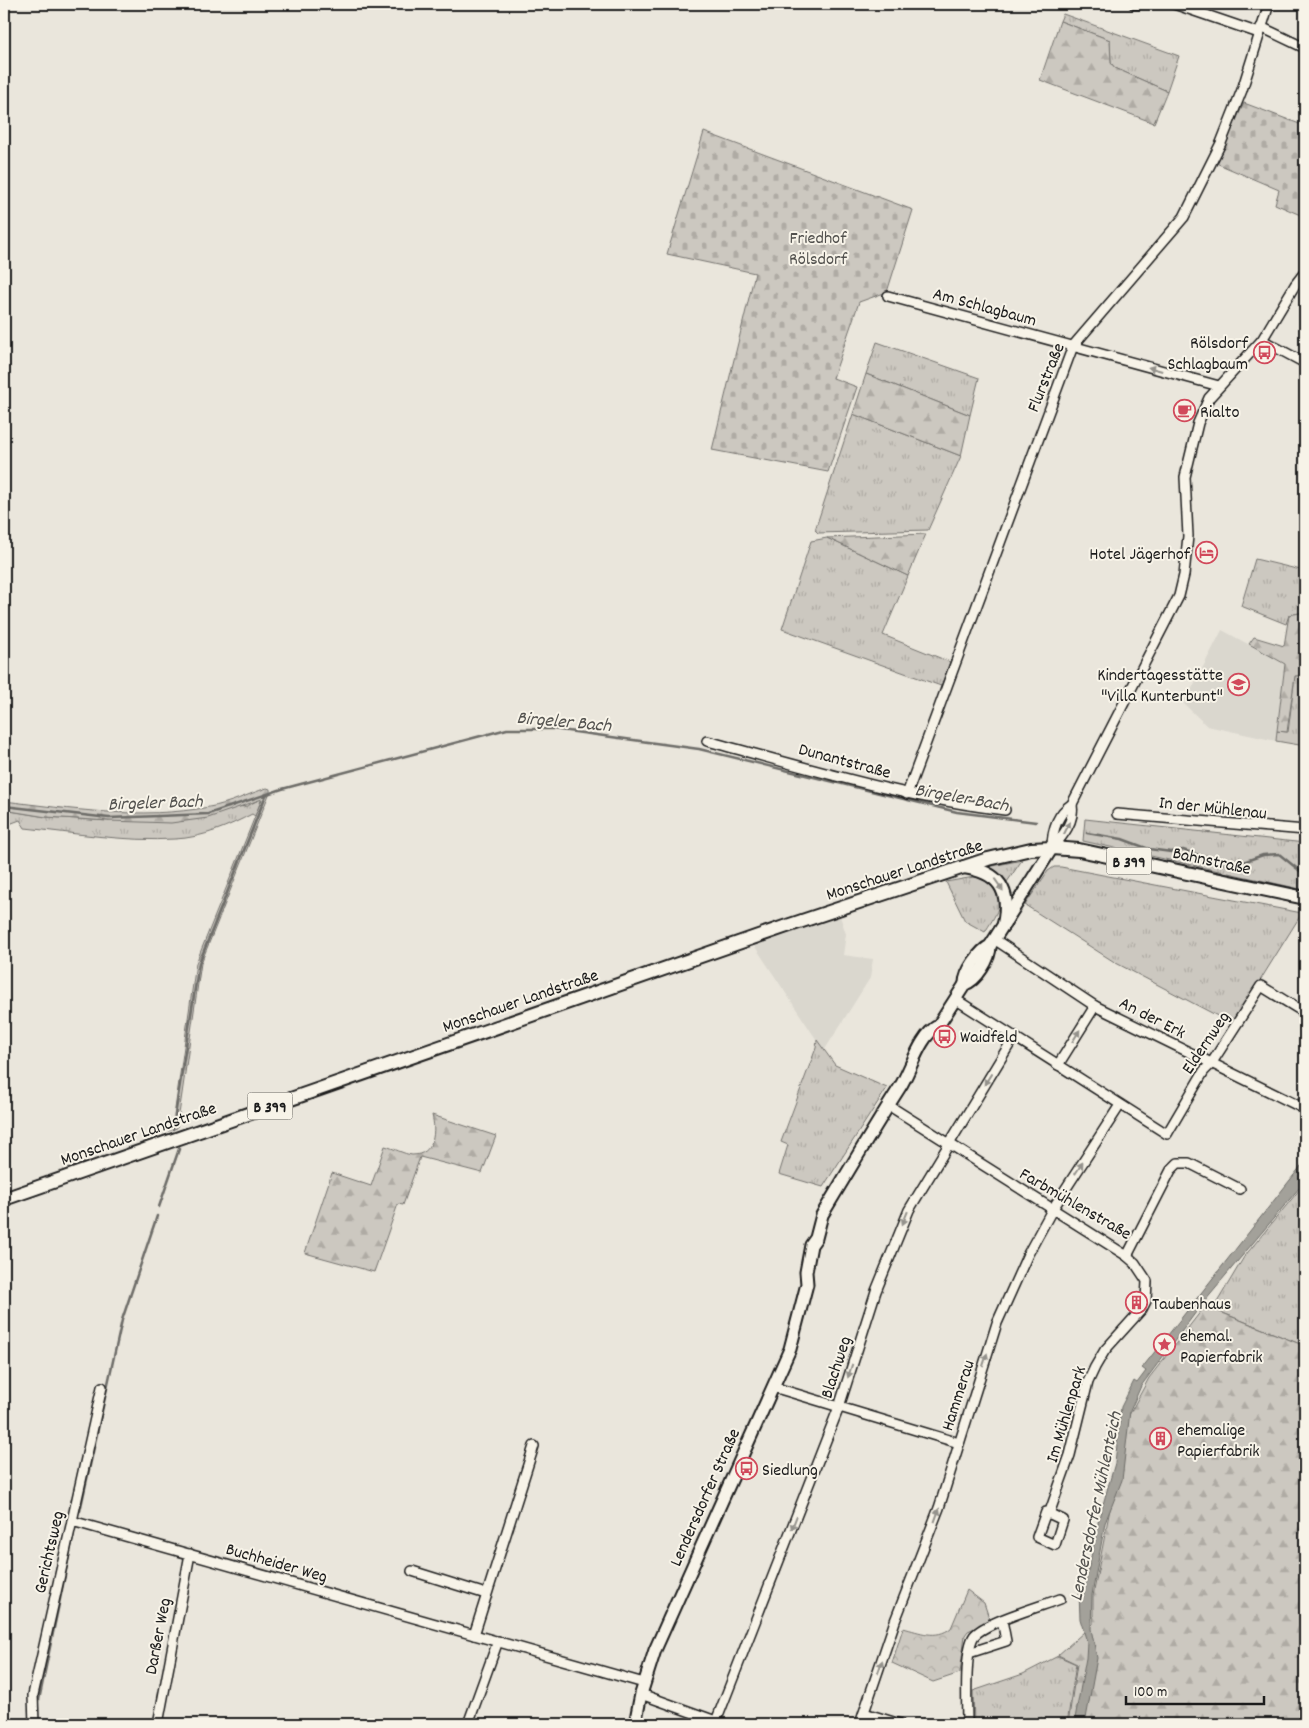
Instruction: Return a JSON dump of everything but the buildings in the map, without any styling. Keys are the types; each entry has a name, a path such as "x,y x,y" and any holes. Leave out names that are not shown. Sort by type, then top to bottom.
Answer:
{"main road":[{"name":"Monschauer Landstraße","path":"4,1199 784,927 964,867 1016,852 1052,848"},
{"name":"Bahnstraße","path":"1052,848 1079,850 1305,898"},
{"path":"964,867 987,873 1000,884 1007,901 1004,924"}],"street":[{"path":"1174,4 1260,30 1305,48"},
{"name":"Flurstraße","path":"907,794 1074,346 1184,217 1221,143 1242,90 1269,4"},
{"path":"1052,848 1052,832 1064,809 1072,804 1179,596 1187,556 1188,536 1185,491 1188,461 1202,410 1219,386 1262,340 1295,285 1305,272"},
{"name":"Am Schlagbaum","path":"888,296 1219,386"},
{"path":"1262,340 1305,363"},
{"name":"Dunantstraße","path":"707,741 907,794 958,805 1005,810"},
{"name":"In der Mühlenau","path":"1117,814 1305,830"},
{"name":"Lendersdorfer Straße","path":"635,1724 642,1689 655,1650 790,1350 806,1284 811,1279 816,1238 822,1215 905,1078 906,1072 921,1046 934,1028 938,1026 956,999 975,961 984,949 992,943 1052,848"},
{"name":"An der Erk","path":"992,943 1094,1006 1305,1108"},
{"name":"Eldernweg","path":"1120,1105 1168,1134 1204,1071 1211,1064 1261,986 1305,1011"},
{"path":"956,999 1120,1105"},
{"path":"1058,1065 1094,1006"},
{"name":"Blachweg","path":"718,1723 839,1407 876,1290 908,1210 1014,1037"},
{"name":"Hammerau","path":"860,1724 895,1621 940,1508 997,1323 1028,1254 1052,1210 1120,1105"},
{"name":"Farbmühlenstraße","path":"888,1106 1127,1256 1171,1170 1178,1163 1189,1163 1240,1189"},
{"name":"Im Mühlenpark","path":"1050,1514 1070,1455 1088,1382 1105,1350 1142,1309 1146,1301 1147,1281 1135,1263 1127,1256"},
{"name":"Gerichtsweg","path":"34,1724 33,1695 102,1387"},
{"path":"773,1387 959,1443"},
{"path":"474,1635 534,1446"},
{"name":"Buchheider Weg","path":"72,1521 474,1635 498,1640 642,1689 718,1723"},
{"name":"Darßer Weg","path":"158,1724 190,1554"},
{"path":"412,1571 486,1594"},
{"path":"967,1724 967,1675 970,1653 976,1634 1002,1620 1060,1599"},
{"path":"970,1653 1006,1641 1002,1620"},
{"path":"468,1724 498,1640"},
{"path":"864,1713 900,1724"}],"shaded area":[{"name":"Kindertagesstätte \"Villa Kunterbunt\"","path":"1222,630 1285,664 1276,741 1207,726 1184,704"},
{"path":"840,916 846,934 843,955 873,959 870,978 824,1051 754,945"},
{"path":"1305,1161 1305,1181 1205,1300 1141,1386 1130,1411 1122,1480 1105,1523 1092,1595 1091,1629 1097,1658 1085,1724 1074,1724 1086,1658 1087,1642 1080,1619 1079,1593 1081,1594 1089,1567 1099,1518 1115,1463 1121,1407 1134,1381 1137,1383 1146,1371 1142,1368"}],"green space":[{"path":"1063,14 1179,56 1167,91 1115,68 1111,63 1110,40 1060,21"},
{"path":"1060,21 1110,40 1111,63 1115,68 1167,91 1154,123 1040,80"},
{"path":"1244,103 1305,126 1305,217 1275,204 1279,190 1216,163"},
{"name":"Friedhof Rölsdorf","path":"704,132 913,210 887,292 859,302 833,378 857,387 828,472 712,450 755,273 667,254"},
{"path":"877,342 979,378 970,415 866,374"},
{"path":"866,374 970,415 961,456 853,414"},
{"path":"853,414 961,456 928,530 818,533 815,530"},
{"path":"926,534 908,576 827,538"},
{"path":"827,538 908,576 883,635 950,662 941,686 782,629 811,541"},
{"path":"1255,559 1305,571 1305,612 1289,615 1286,624 1241,606"},
{"path":"1305,612 1305,675 1295,676 1287,732 1277,731 1285,664 1249,644 1254,637 1284,646 1289,615"},
{"path":"1305,675 1305,746 1276,741 1277,731 1288,732 1295,676"},
{"path":"267,788 270,789 270,792 201,963 177,1128 168,1131 173,1123 196,963 262,799 208,818 171,823 46,817 4,810 4,801 106,812 158,813 216,806"},
{"path":"262,798 255,816 252,814 215,831 185,838 156,840 119,838 25,828 20,820 4,826 4,810 46,817 109,821 247,806"},
{"path":"1085,819 1305,843 1305,890 1083,841"},
{"path":"1022,860 1005,885 983,868"},
{"path":"1054,867 1302,913 1233,1024 1116,963 1025,905 1048,871"},
{"path":"974,877 988,881 997,891 999,897 998,909 985,932 965,921 946,882"},
{"path":"817,1040 835,1065 887,1088 823,1187 779,1174 788,1145 781,1142 816,1048"},
{"path":"432,1115 496,1136 482,1173 420,1157 403,1205 398,1204 374,1272 305,1253 332,1173 371,1186 385,1146 412,1155 420,1154 429,1147 434,1128"},
{"path":"1305,1183 1305,1346 1213,1309 1244,1257"},
{"path":"1205,1306 1305,1346 1305,1724 1068,1724 1077,1664 1058,1655 1093,1624 1093,1596 1128,1417 1149,1378"},
{"path":"967,1590 984,1603 990,1621 968,1631 965,1635 960,1673 933,1682 892,1663 903,1628 928,1634 945,1632 951,1628"},
{"path":"1058,1656 1076,1664 1067,1724 974,1724 973,1691 1023,1674"}],"waterway":[{"name":"Birgeler Bach","path":"4,806 109,818 208,814 282,789 507,729 553,729 699,749 957,812 1036,822"},
{"path":"173,1129 199,963 266,795"},
{"name":"Birgeler Bach","path":"1087,833 1122,839 1149,849 1171,852 1183,850 1232,866 1263,855 1279,854 1305,875"},
{"path":"159,1207 179,1149"},
{"path":"80,1511 122,1320 157,1216"},
{"path":"39,1700 74,1532"}],"place":[{"name":"Rölsdorf Schlagbaum","path":"1264,352"},
{"name":"Rialto","path":"1184,411"},
{"name":"Hotel Jägerhof","path":"1206,553"},
{"name":"Kindertagesstätte \"Villa Kunterbunt\"","path":"1239,684"},
{"name":"Waidfeld","path":"944,1036"},
{"name":"Taubenhaus","path":"1136,1303"},
{"name":"ehemal. Papierfabrik","path":"1164,1345"},
{"name":"ehemalige Papierfabrik","path":"1161,1439"},
{"name":"Siedlung","path":"746,1469"}],"water label":[{"name":"Lendersdorfer Mühlenteich","path":"1094,1506"}]}
